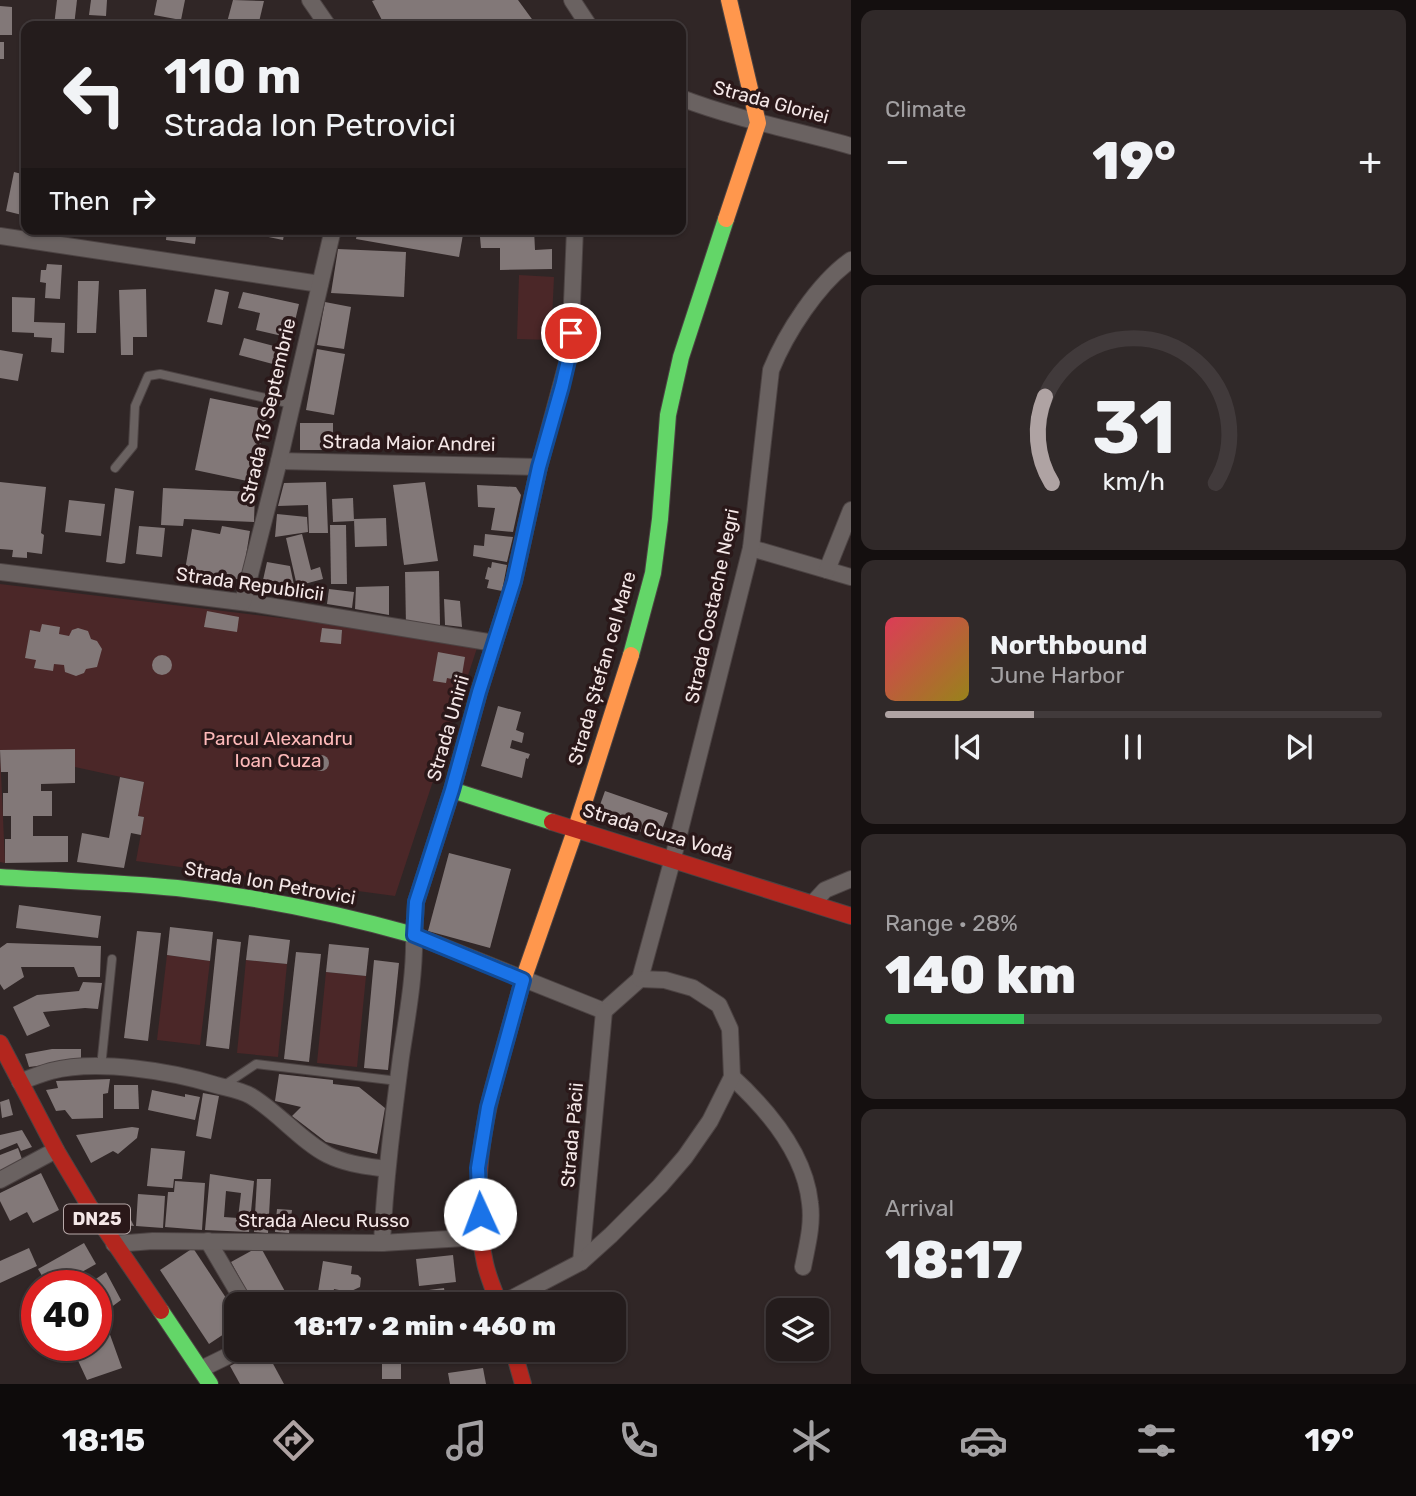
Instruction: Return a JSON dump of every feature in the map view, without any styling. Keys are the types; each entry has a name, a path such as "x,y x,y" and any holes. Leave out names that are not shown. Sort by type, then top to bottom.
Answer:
{"main road":[{"path":"729,0 758,123"},
{"name":"Strada Ștefan cel Mare","path":"496,1292 485,1264 481,1237 478,1168 488,1107 523,980 576,828 633,648 653,573 668,415 681,357 758,123"},
{"name":"Strada Cuza Vodă","path":"452,790 847,914"},
{"name":"Strada Unirii","path":"414,935 416,902 452,790"},
{"name":"Strada Ion Petrovici","path":"0,877 165,887 219,894 317,910 414,935"},
{"name":"DN25","path":"0,1043 56,1150 114,1244 210,1384"},
{"path":"517,1362 523,1384"}],"street":[{"path":"310,0 325,21"},
{"path":"572,0 586,21"},
{"name":"Strada Gloriei","path":"686,99 714,111 851,146"},
{"name":"Strada 13 Septembrie","path":"243,602 332,235"},
{"name":"Strada Unirii","path":"452,790 514,581 539,467 570,352 575,235"},
{"path":"0,236 320,284"},
{"name":"Strada Costache Negri","path":"640,979 751,548 771,370 777,356 820,289 838,269 851,260"},
{"name":"Strada Maior Andrei","path":"279,461 539,467"},
{"path":"827,570 851,510"},
{"path":"751,548 851,577"},
{"name":"Strada Republicii","path":"0,572 243,602 494,643"},
{"path":"813,903 825,890 851,879"},
{"name":"Strada Unirii","path":"382,1243 386,1169 415,954 414,935"},
{"name":"Strada Ion Petrovici","path":"414,935 604,1011"},
{"path":"523,1292 582,1262 660,1186 685,1157 710,1121 732,1077 730,1029 719,1005 693,988 665,981 640,979 604,1011"},
{"name":"Strada Păcii","path":"582,1262 604,1011"},
{"path":"20,1082 52,1070 101,1067 162,1072 248,1094 326,1154 341,1161 386,1169"},
{"path":"732,1077 757,1100 800,1166 808,1185 811,1206 810,1232 803,1267"},
{"path":"0,1180 56,1150"},
{"name":"Strada Alecu Russo","path":"114,1244 153,1241 382,1243 481,1237"},
{"path":"208,1241 238,1292"},
{"path":"201,1369 224,1358"}],"lane":[{"path":"115,468 133,446 135,406 148,376 160,374 292,404"},
{"path":"101,1067 112,959"},
{"path":"222,1087 256,1064 398,1081"}],"green space":[{"path":"519,275 554,277 551,340 517,339"},
{"name":"Parcul Alexandru Ioan Cuza","path":"0,584 479,642 395,896 136,861 144,817 138,816 144,782 75,767 75,750 0,750"},
{"path":"0,750 5,863 0,862"},
{"path":"167,955 210,961 200,1045 157,1040"},
{"path":"246,960 287,964 278,1057 237,1053"},
{"path":"326,972 366,976 357,1067 317,1063"}],"building":[{"path":"57,0 77,0 75,21 55,21"},
{"path":"91,0 107,0 106,16 89,15"},
{"path":"157,0 185,0 181,20 154,15"},
{"path":"233,0 264,1 259,21 227,21"},
{"path":"518,0 533,21 382,21 372,1"},
{"path":"0,6 12,7 12,35 0,35"},
{"path":"0,42 4,42 4,59 0,59"},
{"path":"14,172 21,174 21,215 6,211"},
{"path":"166,235 196,235 195,244 166,240"},
{"path":"259,235 284,235 283,240"},
{"path":"357,235 463,235 459,257 356,239"},
{"path":"534,235 535,250 552,249 552,269 500,270 500,248 481,248 480,237"},
{"path":"338,249 406,252 404,297 331,293"},
{"path":"47,264 62,265 60,299 45,298 46,283 40,282 41,270 46,270"},
{"path":"78,281 99,281 96,333 77,333"},
{"path":"146,289 147,337 133,337 133,355 121,355 119,290"},
{"path":"215,289 229,292 222,325 207,322"},
{"path":"243,292 299,304 291,338 256,330 260,313 238,308"},
{"path":"12,297 35,298 34,322 65,323 64,353 51,352 52,338 34,337 34,333 12,332"},
{"path":"325,302 351,307 344,349 317,345"},
{"path":"244,338 289,350 284,367 239,355"},
{"path":"317,349 345,354 334,415 306,410"},
{"path":"0,350 23,354 18,381 0,378"},
{"path":"210,398 268,410 252,482 195,470"},
{"path":"300,423 333,423 333,450 300,450"},
{"path":"0,482 46,487 41,533 44,535 42,554 27,552 27,558 12,557 13,550 0,549"},
{"path":"326,482 328,533 309,533 308,505 278,506 284,483"},
{"path":"425,482 438,561 404,565 393,485"},
{"path":"477,485 516,487 521,495 513,532 491,530 495,508 478,507"},
{"path":"115,488 134,491 125,563 121,564 106,562"},
{"path":"163,488 255,492 254,522 184,519 183,526 161,525"},
{"path":"353,498 354,521 333,522 332,499"},
{"path":"69,500 105,504 101,536 65,532"},
{"path":"277,514 307,517 308,532 275,537"},
{"path":"386,518 387,546 355,547 354,519"},
{"path":"330,525 346,525 347,584 331,584"},
{"path":"139,526 165,528 162,557 136,554"},
{"path":"222,526 250,531 242,580 185,570 192,529 220,534"},
{"path":"302,534 311,570 320,567 323,579 297,586 286,538"},
{"path":"485,534 513,537 507,562 473,556 474,545 484,546"},
{"path":"267,562 290,566 294,585 292,595 261,589"},
{"path":"492,562 507,565 502,591 487,588 489,580 485,579"},
{"path":"439,571 440,625 406,626 405,572"},
{"path":"389,586 389,615 355,609 356,587"},
{"path":"329,589 354,592 352,608 327,604"},
{"path":"444,599 460,601 462,627 445,625"},
{"path":"207,611 239,617 237,632 204,627"},
{"path":"42,624 60,627 59,634 69,636 72,630 78,628 88,631 91,639 97,641 102,649 97,667 86,669 84,673 76,676 65,672 64,665 54,664 53,671 34,668 36,660 25,658 30,630 40,632"},
{"path":"322,628 342,630 341,644 320,642"},
{"path":"438,652 465,657 461,681 447,678 446,683 433,681"},
{"path":"162,655 169,658 172,665 169,672 162,675 155,672 152,665 155,658"},
{"path":"498,706 521,712 516,730 524,733 522,743 512,740 510,748 530,754 528,759 526,758 522,778 481,766"},
{"path":"75,749 75,783 41,784 41,791 52,791 52,816 33,816 33,836 68,836 68,862 5,863 5,839 11,839 11,816 3,816 3,793 8,793 8,772 1,772 0,750"},
{"path":"318,755 324,755 329,763 327,769 318,771 313,766 313,760"},
{"path":"120,777 144,782 138,816 144,817 141,835 131,833 124,868 77,862 82,833 109,838"},
{"path":"605,791 668,813 659,838 596,816"},
{"path":"449,853 511,869 490,948 428,931"},
{"path":"19,905 101,916 98,938 16,928"},
{"path":"170,927 213,932 210,961 167,955"},
{"path":"137,931 161,933 148,1041 124,1038"},
{"path":"249,935 290,940 287,964 246,960"},
{"path":"217,939 241,942 229,1049 206,1046"},
{"path":"7,943 101,946 100,977 78,977 74,967 21,967 24,977 4,990 0,984 0,948"},
{"path":"329,944 369,948 366,976 326,972"},
{"path":"296,952 321,954 309,1062 284,1059"},
{"path":"374,960 399,963 388,1070 364,1068"},
{"path":"83,982 102,983 98,1009 43,1012 50,1026 27,1036 13,1007 37,995 79,991"},
{"path":"52,1049 81,1049 81,1063 29,1067 25,1054"},
{"path":"279,1074 333,1080 333,1084 359,1087 385,1108 377,1154 326,1142 292,1116 301,1107 275,1101"},
{"path":"110,1079 108,1093 103,1094 103,1118 72,1119 65,1110 56,1111 46,1090 58,1088 56,1081"},
{"path":"114,1085 138,1085 139,1109 114,1109"},
{"path":"152,1090 185,1097 185,1094 200,1097 195,1120 148,1110"},
{"path":"203,1093 219,1096 211,1139 196,1136"},
{"path":"9,1099 13,1115 2,1118 0,1102"},
{"path":"139,1128 137,1138 118,1154 113,1151 91,1163 76,1135"},
{"path":"22,1130 32,1147 21,1151 17,1143 0,1150 0,1135"},
{"path":"18,1148 23,1162 0,1172 0,1155"},
{"path":"151,1148 185,1151 182,1179 174,1179 173,1188 147,1186"},
{"path":"41,1173 59,1210 33,1223 27,1212 10,1221 0,1201 0,1193"},
{"path":"210,1174 254,1181 249,1232 205,1230","holes":["226,1191 241,1193 238,1218 224,1217"]},
{"path":"257,1179 271,1179 268,1233 254,1232"},
{"path":"175,1181 205,1183 202,1230 165,1227 168,1192 174,1192"},
{"path":"138,1194 165,1196 163,1228 136,1226"},
{"path":"125,1208 134,1226 123,1225 114,1209"},
{"path":"277,1209 292,1210 289,1233 275,1232"},
{"path":"84,1243 96,1264 85,1270 38,1269"},
{"path":"260,1246 285,1292 247,1292 231,1262"},
{"path":"29,1248 37,1266 21,1270 21,1273 0,1283 0,1261"},
{"path":"193,1248 224,1295 224,1334 209,1344 160,1270"},
{"path":"453,1255 456,1282 419,1286 416,1259"},
{"path":"323,1261 352,1266 351,1274 361,1278 360,1287 349,1292 334,1289 333,1292 318,1292"},
{"path":"112,1283 121,1300 112,1307"},
{"path":"444,1288 445,1292 414,1292"},
{"path":"112,1340 122,1368 87,1380 78,1361 112,1361"},
{"path":"237,1362 272,1362 284,1384 240,1384 230,1366"},
{"path":"382,1362 401,1362 401,1379 382,1379"},
{"path":"483,1368 486,1384 450,1384 448,1373"}],"traffic: fast":[{"path":"631,655 653,573 668,415 681,357 726,219"},
{"path":"0,877 133,884 237,896 414,935 416,902 452,790 552,822"},
{"path":"161,1311 210,1384"}],"traffic: slow":[{"path":"726,219 758,123 729,0"},
{"path":"497,1073 523,980 576,828 631,655"}],"traffic: jam":[{"path":"552,822 851,916"},
{"path":"0,1043 56,1150 90,1207 161,1311"},
{"path":"494,1292 481,1239 478,1191 482,1143 497,1073"},
{"path":"517,1362 523,1384"}],"route":[{"path":"480,1214 478,1168 488,1107 523,980 414,935 414,920 416,902 514,581 539,467 570,352 571,333"}]}
